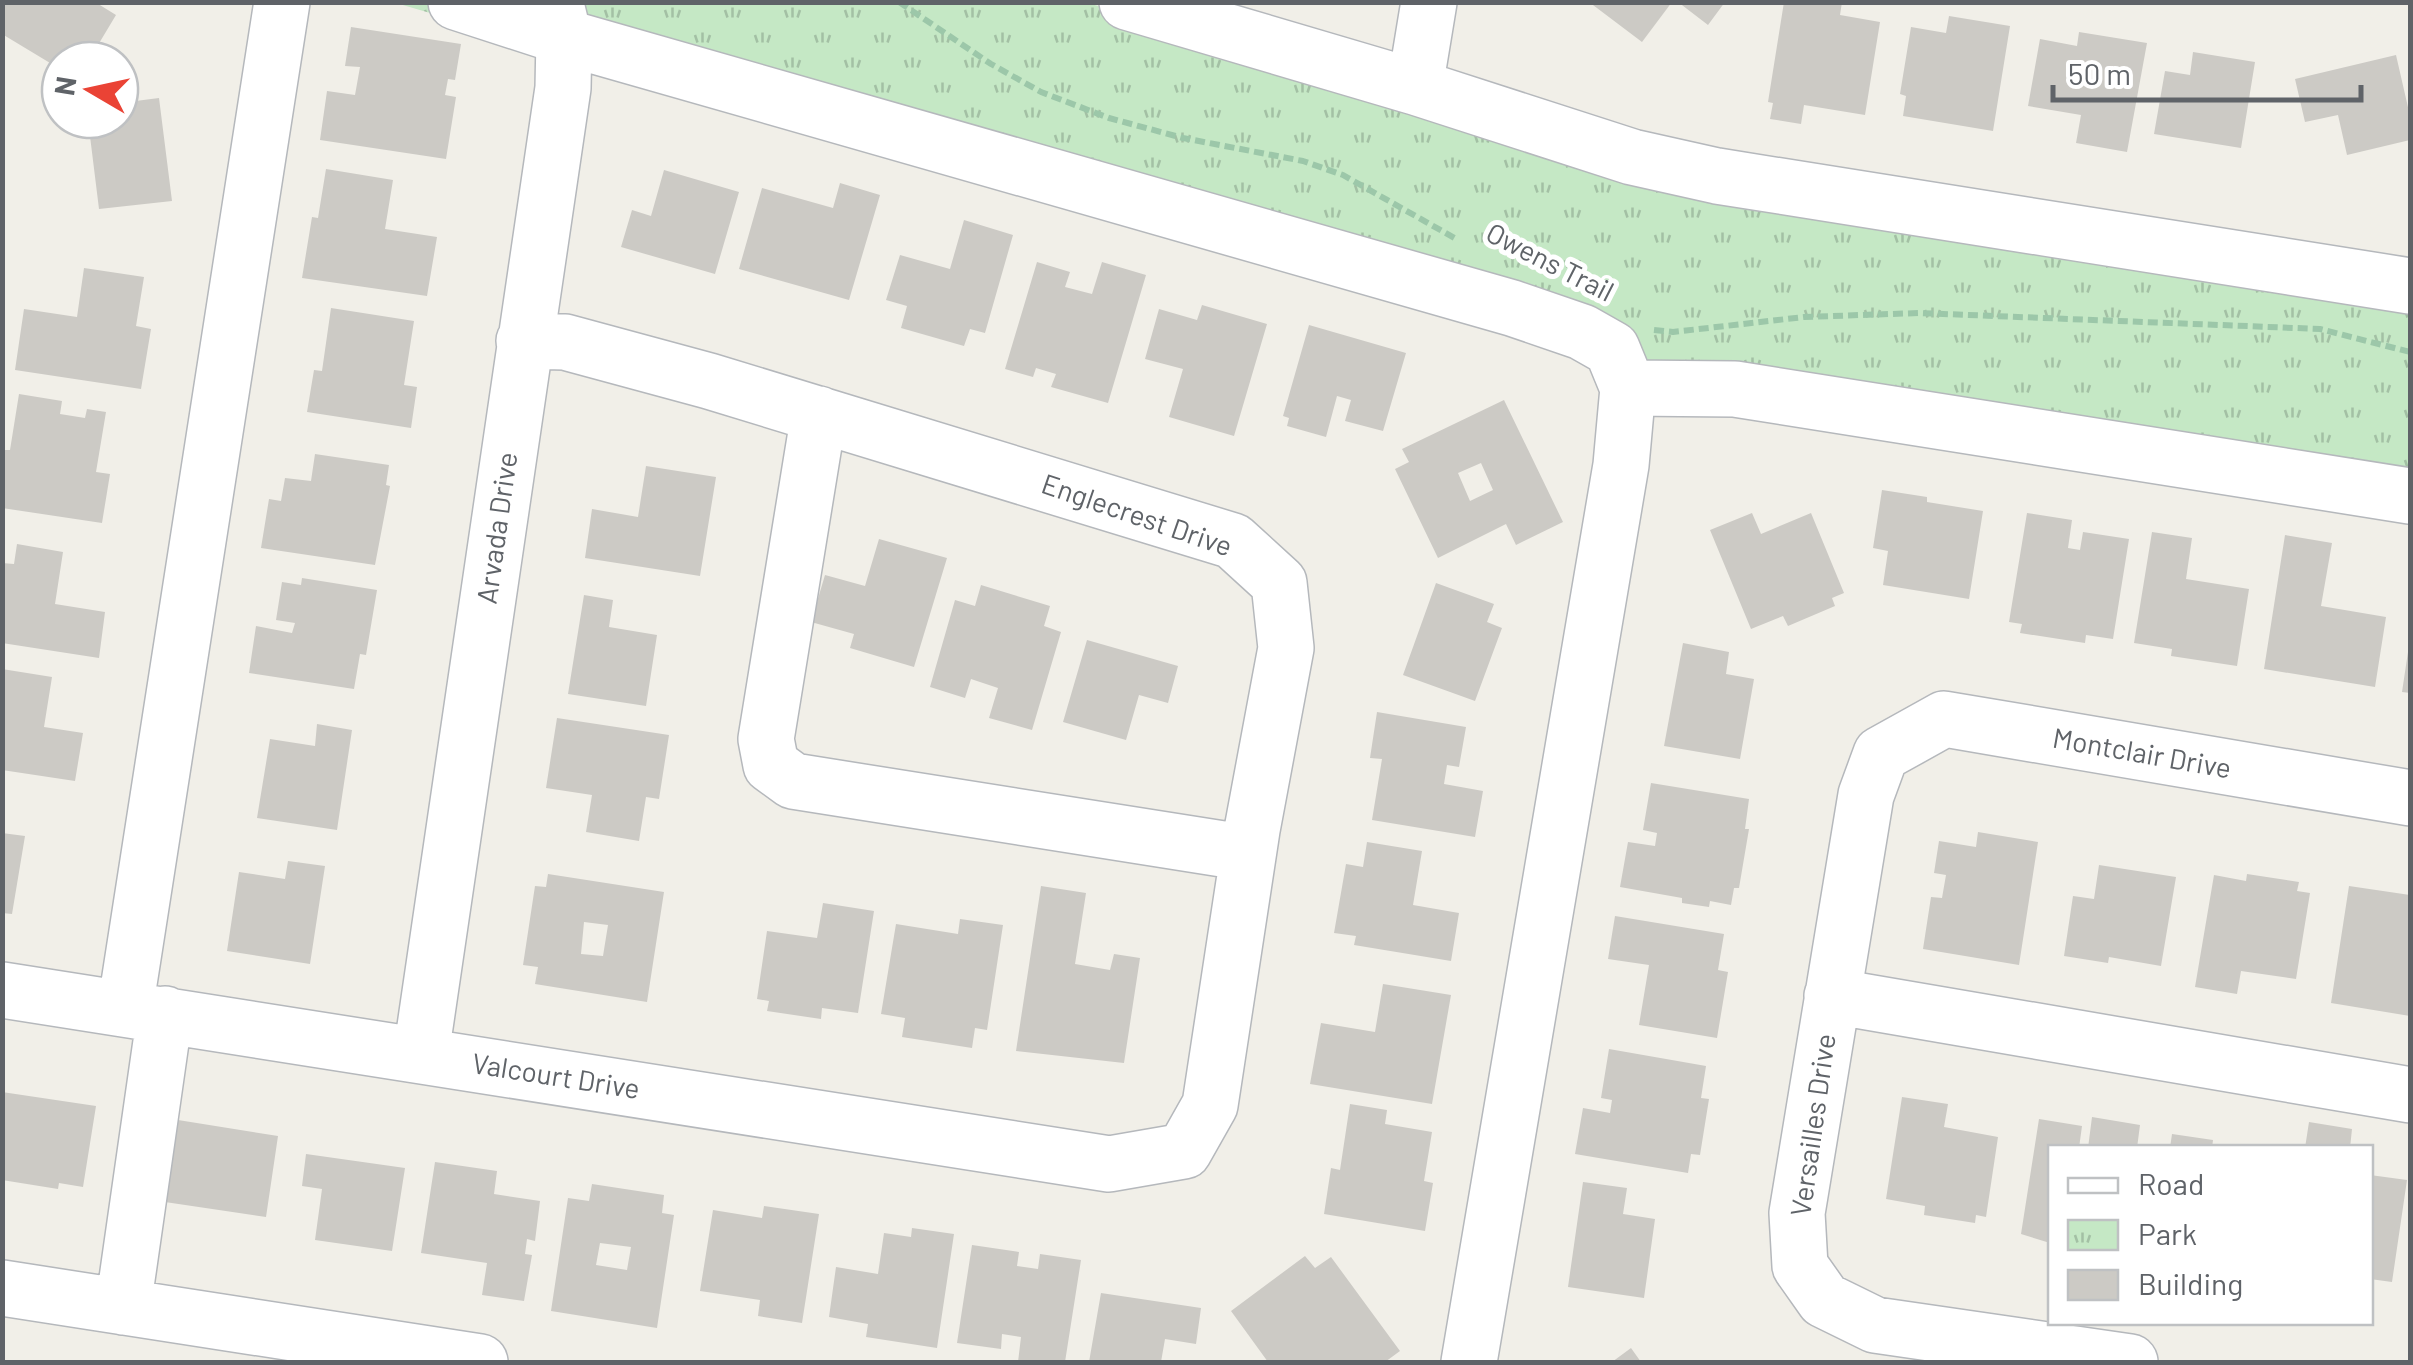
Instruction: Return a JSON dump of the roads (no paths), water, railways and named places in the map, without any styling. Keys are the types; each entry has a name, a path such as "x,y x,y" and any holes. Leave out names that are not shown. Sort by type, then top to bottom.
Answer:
{"street":[{"path":"123,1307 145,1012 282,2"},
{"path":"456,2 560,20 1512,308 1582,332 1612,348 1628,388 1621,465 1469,1362"},
{"path":"1127,2 1632,157 1717,176 2410,286"},
{"path":"1415,88 1429,2"},
{"name":"Arvada Drive","path":"421,1054 563,88 560,20"},
{"name":"Englecrest Drive","path":"524,341 566,342 1234,541 1279,582 1286,648 1248,853 1210,1105 1184,1151 1109,1164"},
{"path":"1628,388 1735,389 2410,496"},
{"path":"818,414 766,740 770,765 793,781 1248,853"},
{"name":"Montclair Drive","path":"1881,754 1944,720 2410,798"},
{"name":"Versailles Drive","path":"1881,754 1866,794 1797,1213 1800,1266 1824,1300 1874,1325 2130,1362"},
{"name":"Valcourt Drive","path":"2,990 1109,1164"},
{"path":"1832,996 2410,1095"},
{"path":"2,1288 480,1362"}]}
